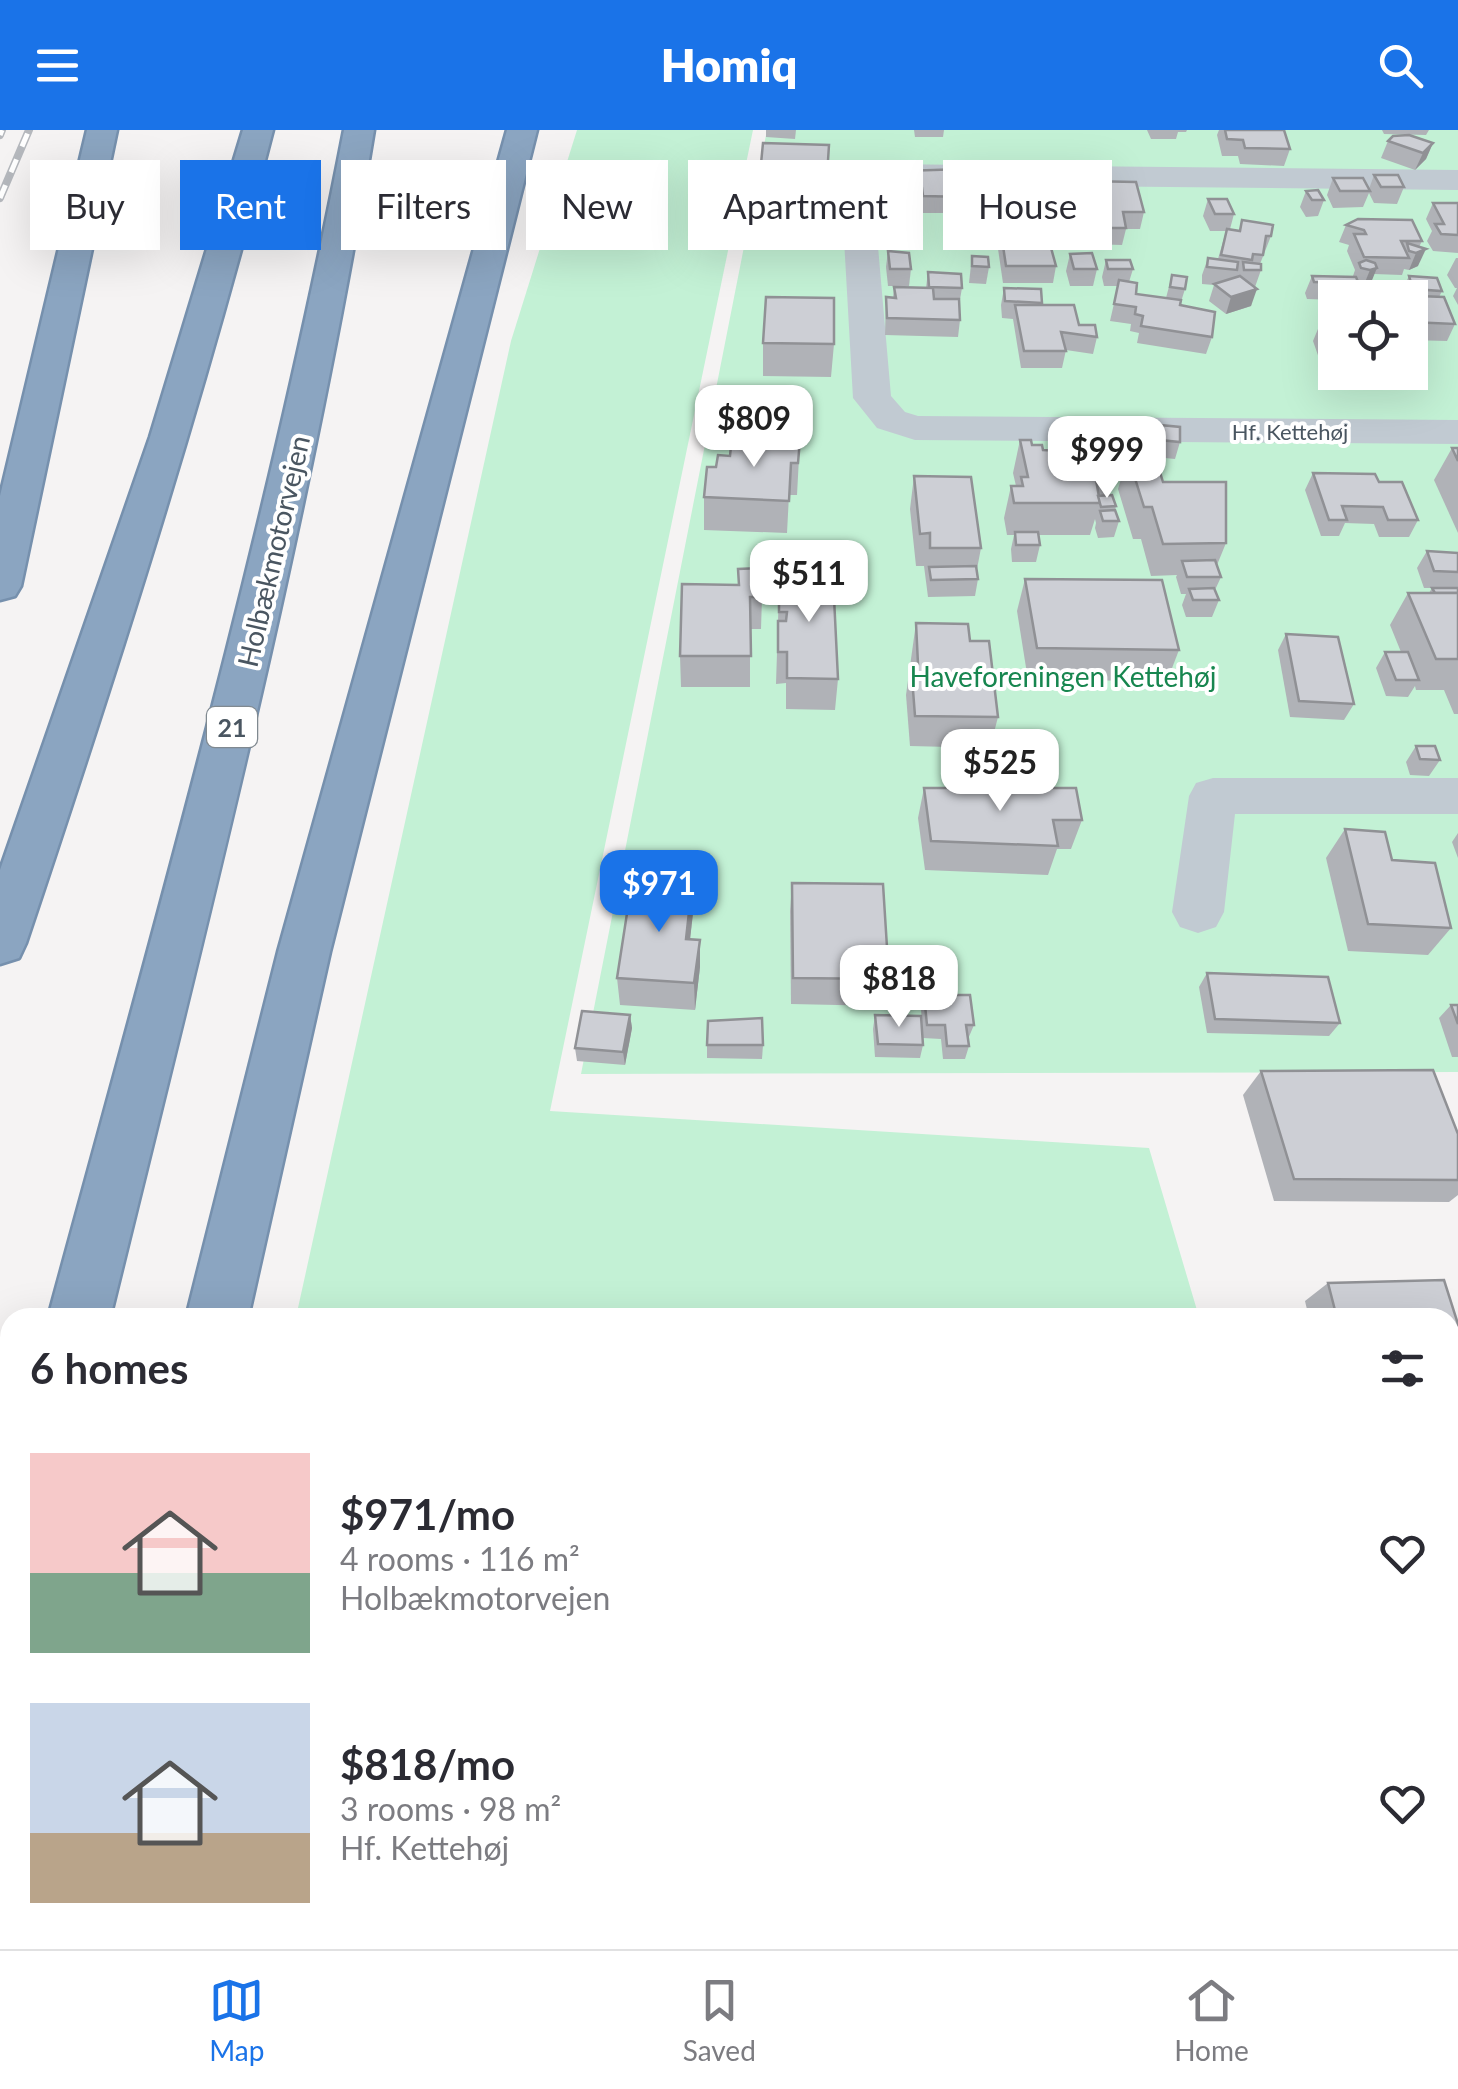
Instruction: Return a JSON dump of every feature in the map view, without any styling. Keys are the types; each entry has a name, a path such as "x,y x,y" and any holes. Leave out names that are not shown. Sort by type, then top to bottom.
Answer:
{"highway":[{"path":"0,586 102,130"},
{"path":"0,942 102,648 219,278 258,130"},
{"name":"Holbækmotorvejen","path":"82,1308 252,650 332,281 359,130"},
{"path":"219,1308 304,952 522,130"}],"street":[{"name":"Hf. Kettehøj","path":"1458,180 870,174 858,186 872,398 892,420 915,428 1458,432"},
{"path":"1198,912 1213,796 1458,796"}],"green space":[{"path":"577,130 753,130 747,160 688,160 688,250 728,250 550,1111 1149,1148 1196,1308 298,1308 511,341 539,250 668,250 668,160 568,160"},
{"name":"Haveforeningen Kettehøj","path":"767,130 1458,130 1458,1072 581,1074 743,250 923,250 923,160 761,160"}],"building":[{"path":"1225,130 1284,130 1290,149 1245,148 1243,140 1227,139"},
{"path":"1409,135 1433,143 1423,153 1388,141 1393,136"},
{"path":"763,143 829,145 828,160 761,160"},
{"path":"923,170 943,170 943,196 923,196"},
{"path":"1374,175 1398,175 1404,187 1381,187"},
{"path":"1333,178 1363,178 1370,191 1340,191"},
{"path":"1112,182 1136,182 1144,212 1123,212 1126,228 1112,228"},
{"path":"1318,190 1324,200 1312,200 1306,191"},
{"path":"1208,199 1227,199 1234,214 1215,214"},
{"path":"1433,203 1458,203 1458,235 1441,234 1435,224 1444,224"},
{"path":"1358,219 1412,220 1422,241 1401,241 1409,258 1364,257 1354,234 1366,234 1364,230 1346,225"},
{"path":"1242,220 1273,225 1271,236 1266,236 1263,255 1253,254 1252,260 1221,255 1227,229 1240,231"},
{"path":"1407,243 1426,249 1409,251"},
{"path":"1004,250 1052,250 1056,266 1006,266"},
{"path":"888,251 909,253 911,269 890,269"},
{"path":"1092,253 1097,269 1074,269 1070,254"},
{"path":"972,256 988,257 989,267 972,266"},
{"path":"1208,258 1238,262 1237,270 1207,267"},
{"path":"1106,260 1130,260 1133,269 1108,269"},
{"path":"1366,260 1377,268 1361,268 1359,263"},
{"path":"1243,262 1261,264 1261,270 1244,270"},
{"path":"928,272 961,274 962,288 929,287"},
{"path":"1172,275 1187,277 1185,289 1170,287"},
{"path":"1240,276 1257,289 1231,297 1214,284"},
{"path":"1312,276 1357,280 1318,280 1314,282"},
{"path":"1409,276 1437,278 1442,291 1428,290 1428,280 1410,280"},
{"path":"1119,280 1137,283 1136,294 1181,300 1180,305 1215,312 1212,337 1141,326 1143,316 1135,314 1136,307 1114,304"},
{"path":"894,287 933,288 934,299 959,299 960,320 887,318 886,297 896,298"},
{"path":"1004,288 1041,289 1042,303 1005,301"},
{"path":"1428,296 1444,297 1455,324 1428,323"},
{"path":"766,297 834,298 834,344 763,343"},
{"path":"1015,305 1074,305 1079,325 1095,325 1097,337 1061,332 1066,351 1024,351"},
{"path":"1150,424 1180,427 1180,442 1150,439"},
{"path":"732,436 800,439 798,463 791,463 789,501 704,497 707,467 716,467 718,455 730,456"},
{"path":"1020,440 1031,440 1032,445 1042,445 1043,450 1111,453 1115,468 1094,468 1100,503 1014,503 1011,486 1023,486 1021,477 1028,477"},
{"path":"1128,456 1155,456 1163,482 1226,482 1226,543 1163,544 1152,507 1144,507"},
{"path":"1313,473 1375,474 1379,482 1402,482 1418,520 1388,520 1383,507 1342,506 1347,520 1329,520"},
{"path":"914,476 971,477 981,548 930,548 930,533 920,534"},
{"path":"1112,495 1116,506 1101,507 1098,496"},
{"path":"1115,510 1119,521 1103,521 1100,511"},
{"path":"1015,532 1038,532 1040,545 1016,545"},
{"path":"1427,551 1458,553 1458,572 1434,571"},
{"path":"1215,560 1221,577 1187,577 1182,561"},
{"path":"976,566 978,579 931,580 929,567"},
{"path":"761,568 762,597 750,597 751,656 680,656 682,584 739,585 738,569"},
{"path":"792,569 826,569 826,577 833,577 838,679 787,678 787,652 778,652 778,621 786,621 787,612 779,612 779,590 786,590 785,576 792,576"},
{"path":"1025,579 1162,580 1179,650 1037,648"},
{"path":"1214,588 1219,600 1193,600 1189,589"},
{"path":"1432,588 1458,588 1458,593 1435,593"},
{"path":"1408,593 1458,593 1458,659 1436,659"},
{"path":"916,623 968,624 970,641 989,641 998,717 915,716 911,664 918,664"},
{"path":"1286,634 1338,637 1354,704 1299,701"},
{"path":"1385,652 1408,652 1419,680 1396,680"},
{"path":"1416,746 1435,746 1440,760 1420,759"},
{"path":"924,788 1076,788 1082,820 1053,820 1058,846 931,841"},
{"path":"1345,829 1385,832 1392,860 1435,863 1451,928 1368,924"},
{"path":"632,881 692,885 686,939 700,940 694,983 617,978"},
{"path":"792,883 883,884 889,979 793,978"},
{"path":"1207,973 1328,977 1340,1023 1215,1019"},
{"path":"924,995 970,995 974,1025 966,1025 969,1046 947,1046 945,1025 927,1025"},
{"path":"1451,1005 1458,1005 1458,1024"},
{"path":"582,1011 630,1015 623,1052 575,1048"},
{"path":"875,1015 921,1016 923,1045 878,1044"},
{"path":"762,1018 763,1045 707,1045 708,1021"},
{"path":"1433,1070 1458,1134 1458,1180 1294,1179 1261,1071"},
{"path":"1444,1280 1453,1308 1334,1308 1328,1283"}],"railway":[{"path":"0,135 2,130"},
{"path":"0,198 29,130"}]}
